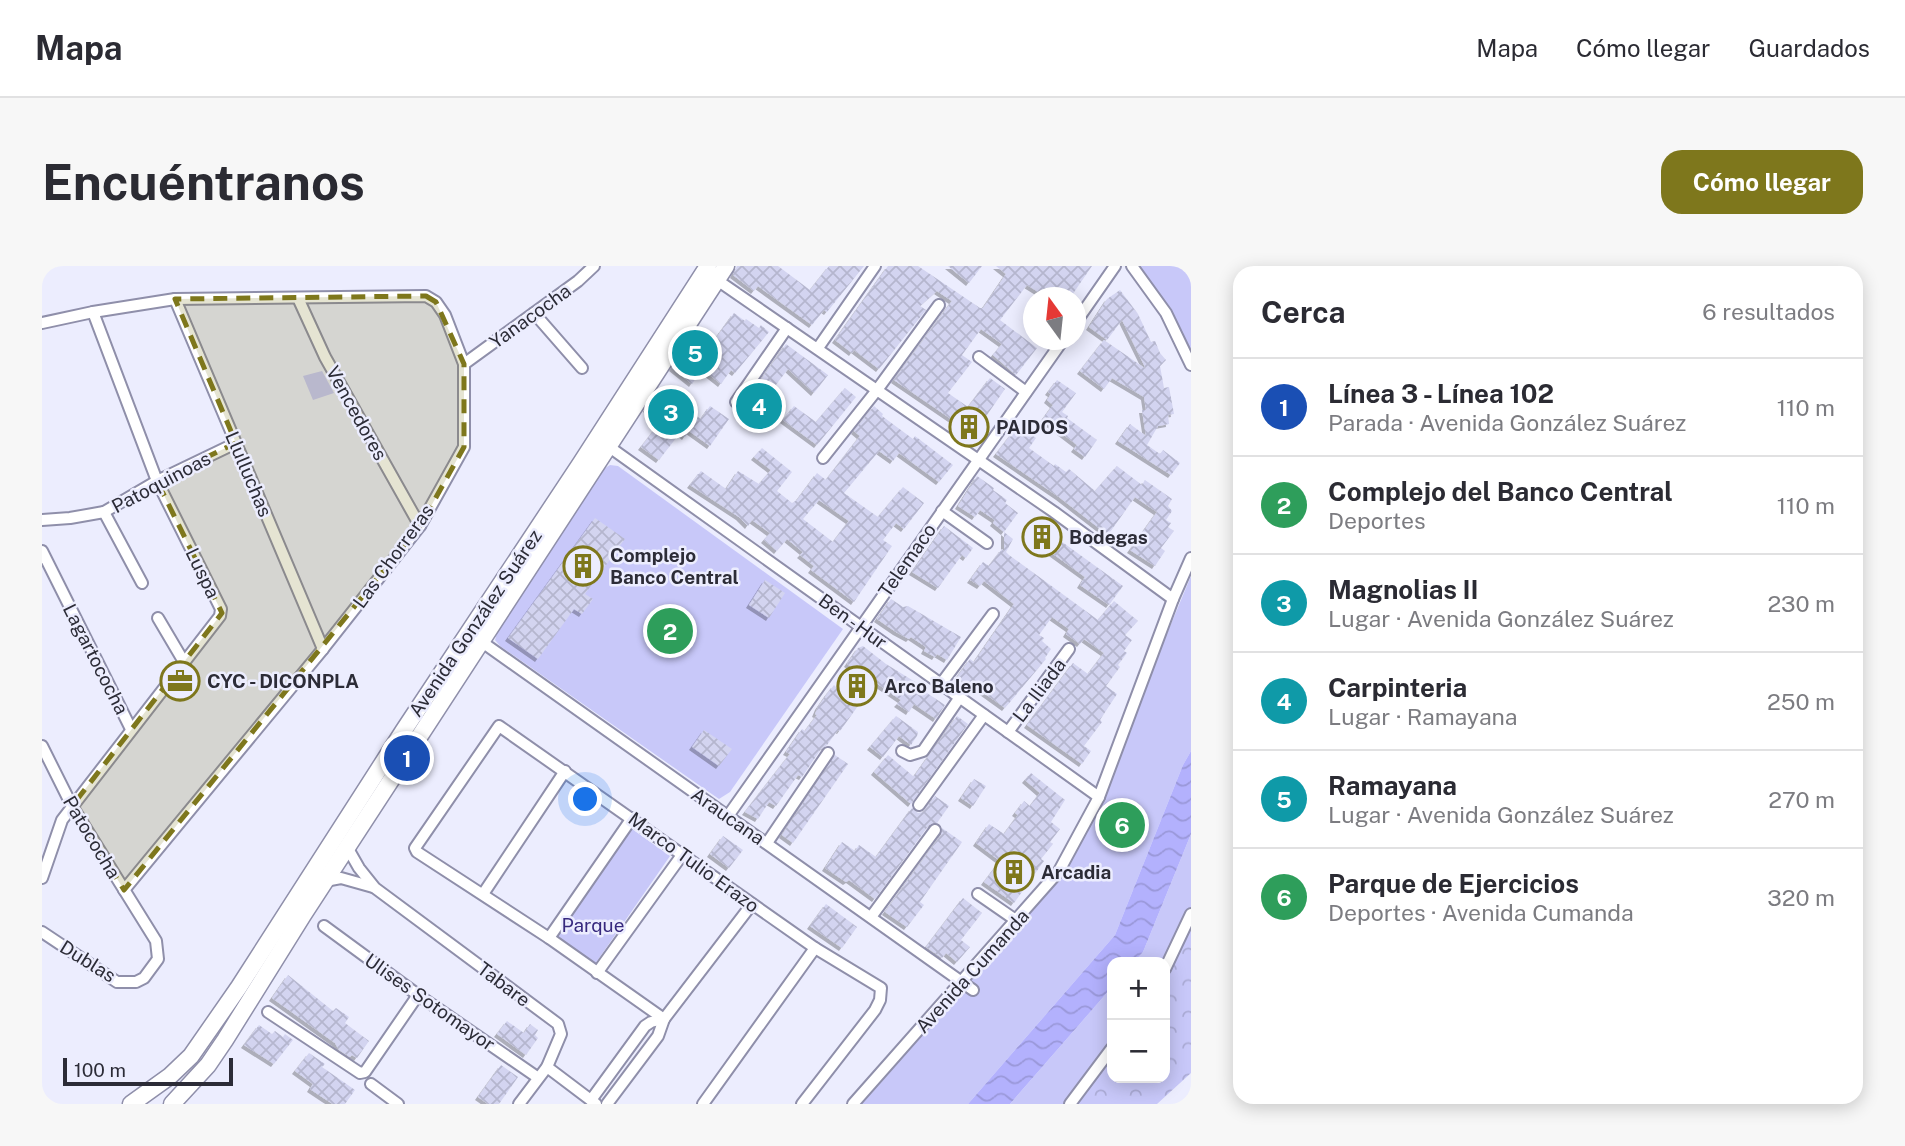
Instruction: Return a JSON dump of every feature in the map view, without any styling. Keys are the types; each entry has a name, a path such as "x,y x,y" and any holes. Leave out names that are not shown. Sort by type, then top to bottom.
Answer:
{"main road":[{"name":"Avenida González Suárez","path":"131,1104 170,1076 191,1056 239,987 404,730 581,463 712,273 726,266"},
{"name":"Avenida González Suárez","path":"172,1104 208,1065 225,1040 325,881 608,446 712,273"}],"street":[{"name":"Yanacocha","path":"464,364 578,281 594,266"},
{"path":"818,348 875,266"},
{"path":"1086,308 1115,266"},
{"path":"1132,266 1166,313 1191,365"},
{"path":"712,273 1174,599"},
{"name":"Las Chorreras","path":"42,323 175,299 426,296 436,302 446,315 464,364 464,447 420,526 323,649 124,890"},
{"name":"Vencedores","path":"298,298 325,357 420,526"},
{"name":"Llulluchas","path":"175,299 323,649"},
{"path":"823,458 939,305"},
{"name":"Luspa","path":"42,878 62,820 220,616 221,610 157,481 93,312"},
{"path":"534,313 582,368"},
{"path":"736,402 787,328"},
{"name":"Telemaco","path":"727,816 1056,350"},
{"path":"979,357 1026,392"},
{"name":"Patoquinoas","path":"42,520 69,519 104,512 157,481 236,443"},
{"name":"Ben - Hur","path":"608,446 1099,797"},
{"path":"942,511 988,543"},
{"path":"104,512 142,583"},
{"name":"Lagartococha","path":"42,551 131,729"},
{"name":"Avenida Cumanda","path":"853,1104 1059,871 1099,797 1191,558"},
{"path":"941,684 993,614"},
{"path":"158,618 184,662"},
{"name":"Araucana","path":"482,642 974,990"},
{"name":"La Iliada","path":"1007,732 1069,649"},
{"path":"902,751 910,755 923,751 960,697"},
{"path":"919,805 984,715"},
{"name":"Marco Tulio Erazo","path":"664,1019 549,938 416,852 415,848 499,726 815,948 880,989 880,1000 874,1010 802,1104"},
{"name":"Patococha","path":"42,746 72,806 156,941 158,958 144,978 136,982"},
{"path":"768,843 828,752"},
{"path":"483,894 565,771"},
{"path":"549,938 632,818"},
{"path":"871,917 935,830"},
{"name":"Tabare","path":"347,847 375,888 558,1024 561,1034 547,1067 519,1104"},
{"path":"597,974 682,855"},
{"name":"Tabare","path":"325,881 341,878 375,888"},
{"path":"978,894 1017,921"},
{"path":"607,1104 658,1036 664,1019 752,904"},
{"path":"1170,958 1191,914"},
{"name":"Ulises Sotomayor","path":"324,926 537,1077"},
{"name":"Dublas","path":"42,932 117,982 136,982"},
{"path":"703,1104 815,948"},
{"path":"268,1012 360,1073 365,1072 418,995"},
{"path":"547,1067 593,1102 645,1026 651,1021 664,1019"},
{"path":"1070,1104 1107,1055"},
{"path":"371,1084 398,1104"}],"highlighted area":[{"path":"426,296 436,302 464,364 464,447 420,526 124,890 72,806 222,613 157,481 236,443 175,299"}],"green space":[{"path":"1140,266 1191,266 1191,351 1171,312"},
{"path":"322,371 334,393 313,400 303,376"},
{"path":"610,465 618,466 843,629 730,792 719,799 495,640 602,470"},
{"path":"1191,576 1191,751 1115,935 968,1104 853,1104 1059,871 1099,797"},
{"name":"Parque","path":"632,829 670,856 595,964 556,936"},
{"path":"1191,834 1191,914 1178,935 1170,959 1138,957 1143,952"},
{"path":"1191,914 1191,1073 1157,1104 1065,1104 1107,1052 1107,1083 1170,1083 1170,964"},
{"path":"1107,993 1107,1052 1065,1104 1010,1104"}],"water":[{"path":"1191,751 1191,834 1143,952 1138,957 1107,957 1107,993 1010,1104 968,1104 1115,935"}],"building":[{"path":"737,266 778,266 810,290 829,266 864,266 827,312 824,310 812,325 758,286 754,291 733,275"},
{"path":"888,266 918,266 983,308 1006,274 996,266 1092,266 1078,287 1023,287 1000,320 1023,337 1023,350 1035,350 1016,375 993,355 1002,344 981,329 962,355 972,362 948,393 968,407 990,378 1005,389 971,438 957,428 960,425 894,380 952,301 937,291 920,306 926,310 879,369 854,350 852,353 835,340"},
{"path":"948,266 982,266 969,283"},
{"path":"1120,290 1138,314 1151,342 1155,341 1166,360 1160,366 1164,388 1169,387 1174,414 1168,415 1169,424 1158,426 1147,445 1160,454 1163,450 1180,463 1171,475 1118,441 1130,424 1146,436 1142,410 1146,410 1144,397 1112,378 1104,389 1080,371 1104,340 1146,369 1122,320 1107,340 1089,327 1107,299"},
{"path":"734,313 759,328 761,325 769,332 735,373 731,370 721,384 702,369 692,384 672,368 697,330 713,342"},
{"path":"786,344 828,375 814,393 788,369 766,398 776,405 763,423 742,407"},
{"path":"1057,380 1076,393 1062,412 1097,440 1085,457 1074,449 1077,445 1043,419 1053,405 1047,400 1051,394 1048,392"},
{"path":"845,388 856,397 817,445 783,420 794,406 816,422"},
{"path":"659,389 701,419 710,406 729,419 710,446 689,431 685,437 680,433 659,460 641,447 662,420 646,409"},
{"path":"874,406 882,416 913,439 915,436 953,465 939,482 899,453 893,461 879,451 844,493 878,517 903,487 924,503 904,529 896,523 883,540 892,546 854,602 811,570 814,566 800,555 803,552 787,539 777,551 764,540 770,533 752,520 748,526 739,517 690,485 701,471 726,489 738,471 759,484 771,470 754,457 762,448 792,472 777,491 792,503 817,473 826,480 860,436 854,431","holes":["819,500 849,521 833,542 803,519"]},
{"path":"1019,424 1036,438 1029,448 1054,466 1055,464 1066,472 1069,469 1095,491 1117,466 1142,485 1145,480 1172,499 1168,506 1172,511 1166,520 1171,523 1168,527 1174,531 1161,548 1165,551 1155,566 1130,550 1157,512 1135,497 1108,535 996,454"},
{"path":"977,476 994,488 993,490 1007,500 1005,503 1018,513 1004,532 993,523 995,520 980,510 975,517 958,506"},
{"name":"Complejo Banco Central","path":"595,518 625,539 585,594 593,599 582,614 574,609 538,659 508,638"},
{"path":"1036,523 1123,586 1109,605 1080,585 1085,577 1027,535"},
{"path":"944,526 973,548 966,558 962,555 938,588 912,572"},
{"path":"1004,532 1013,539 1006,552 1009,555 1098,620 1114,601 1138,621 1125,635 1132,640 1124,651 1127,653 1118,665 1120,667 1106,686 1117,694 1100,720 1102,722 1084,746 1091,751 1082,764 1027,725 1073,663 1088,674 1104,653 1084,639 1080,644 1066,634 1069,629 1052,617 1039,635 1051,649 1046,659 1005,708 957,677 970,659 974,662 1014,604 984,581 980,586 970,580 983,562 989,566 1002,549 1004,551"},
{"path":"765,580 785,593 769,618 749,605"},
{"path":"891,599 961,637 947,660 924,651 926,647 877,619"},
{"path":"863,646 925,688 924,691 945,705 936,719 914,704 909,712 897,704 901,700 872,680 857,698 855,703 858,706 840,731 838,730 821,749 802,777 798,775 776,806 769,802 758,819 745,812 790,754 786,752 802,729 805,731 817,715 815,714 818,707 827,694 834,685 840,685 853,668 847,664 858,648"},
{"path":"896,716 918,732 917,736 911,745 899,736 883,757 870,747"},
{"path":"957,716 968,724 911,804 874,772 888,755 915,775"},
{"path":"704,730 732,749 719,766 692,747"},
{"path":"835,755 848,764 793,843 782,835"},
{"path":"1031,773 1065,800 1051,822 1060,829 1050,842 1053,844 1014,903 984,882 1000,861 976,843 989,824 1004,834 1018,815 1015,813 1024,801 1030,806 1040,793 1025,780"},
{"path":"974,779 986,786 973,806 961,798"},
{"path":"935,796 949,806 937,823 929,825 875,899 849,880 846,882 825,868 842,842 855,851 859,845 876,857 912,808 918,813 923,812"},
{"path":"942,828 962,842 920,902 924,905 907,927 885,912 941,835"},
{"path":"723,836 743,850 729,868 710,854"},
{"path":"963,898 982,913 961,940 970,947 957,962 946,953 942,958 926,947"},
{"path":"826,904 857,927 842,948 810,926"},
{"path":"288,975 333,1011 336,1008 349,1017 345,1023 369,1041 357,1058 339,1050 335,1043 272,998"},
{"path":"507,1021 524,1033 530,1024 538,1030 535,1035 538,1038 526,1055 497,1034"},
{"path":"259,1025 272,1034 275,1031 293,1040 274,1064 244,1045"},
{"path":"309,1053 325,1064 322,1067 355,1090 345,1104 333,1104 325,1099 310,1089 313,1084 295,1071"},
{"path":"501,1065 518,1077 499,1104 488,1104 478,1097"}],"place":[{"name":"Ramayana","path":"695,353"},
{"name":"Carpinteria","path":"759,406"},
{"name":"Magnolias II","path":"671,412"},
{"name":"PAIDOS","path":"969,427"},
{"name":"Bodegas","path":"1042,537"},
{"name":"Complejo Banco Central","path":"583,566"},
{"name":"Complejo del Banco Central","path":"670,631"},
{"name":"CYC - DICONPLA","path":"180,681"},
{"name":"Arco Baleno","path":"857,686"},
{"name":"Línea 3 - Línea 102","path":"407,758"},
{"name":"Parque de Ejercicios","path":"1122,825"},
{"name":"Arcadia","path":"1014,872"}]}
